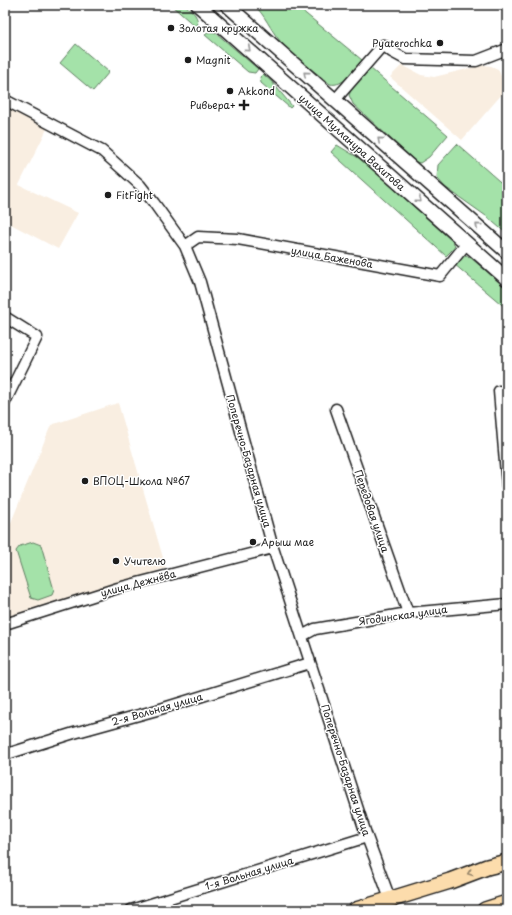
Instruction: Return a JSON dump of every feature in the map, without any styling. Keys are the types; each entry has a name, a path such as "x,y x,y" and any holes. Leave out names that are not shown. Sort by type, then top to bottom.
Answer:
{"main road":[{"name":"улица Мулланура Вахитова","path":"198,5 507,279"},
{"name":"улица Мулланура Вахитова","path":"227,5 507,252"},
{"path":"356,910 486,867 507,862"},
{"path":"485,910 507,903"}],"street":[{"path":"335,100 383,45 405,59 476,61 507,49"},
{"name":"Поперечно-Базарная улица","path":"5,100 102,151 140,184 185,246 200,282 274,548 310,663 367,837 390,900"},
{"name":"улица Баженова","path":"185,246 198,237 238,240 440,276 467,243"},
{"path":"5,317 37,337 5,402"},
{"path":"499,391 507,486"},
{"name":"Передовая улица","path":"336,409 408,613"},
{"name":"улица Дежнёва","path":"5,624 118,588 274,548"},
{"name":"Ягодинская улица","path":"302,636 315,629 408,613 507,604"},
{"name":"2-я Вольная улица","path":"5,756 74,733 157,710 310,663"},
{"name":"1-я Вольная улица","path":"131,910 367,837"}],"shaded area":[{"path":"402,65 421,75 434,77 484,65 491,66 498,69 504,83 503,93 462,140 390,77"},
{"path":"5,106 47,129 19,185 78,213 58,249 5,221"},
{"name":"ВПОЦ-Школа №67","path":"118,403 166,568 5,620 5,537 51,425"}],"green space":[{"path":"171,5 185,5 193,12 198,21 197,28"},
{"path":"254,5 295,5 362,60 352,73 340,83 330,84 285,47"},
{"path":"209,32 216,33 258,69 255,73 248,72 205,35"},
{"path":"76,44 109,72 93,91 60,63"},
{"path":"370,68 448,135 429,157 420,163 416,162 353,104 349,95 352,88"},
{"path":"263,74 272,82 292,106 290,108 261,83 260,77"},
{"path":"457,144 507,188 507,234 486,216 445,187 437,178 438,165"},
{"path":"337,145 362,160 452,241 455,245 454,248 446,256 331,152"},
{"path":"466,255 507,289 507,309 454,264 461,257"},
{"path":"33,542 41,545 54,590 52,595 38,600 31,598 16,551 20,546"}],"place":[{"name":"Золотая кружка","path":"171,28"},
{"name":"Pyaterochka","path":"440,43"},
{"name":"Magnit","path":"188,60"},
{"name":"Akkond","path":"230,91"},
{"name":"Ривьера+","path":"244,105"},
{"name":"FitFight","path":"108,195"},
{"name":"ВПОЦ-Школа №67","path":"85,481"},
{"name":"Арыш мае","path":"253,542"},
{"name":"Учителю","path":"116,561"}]}
